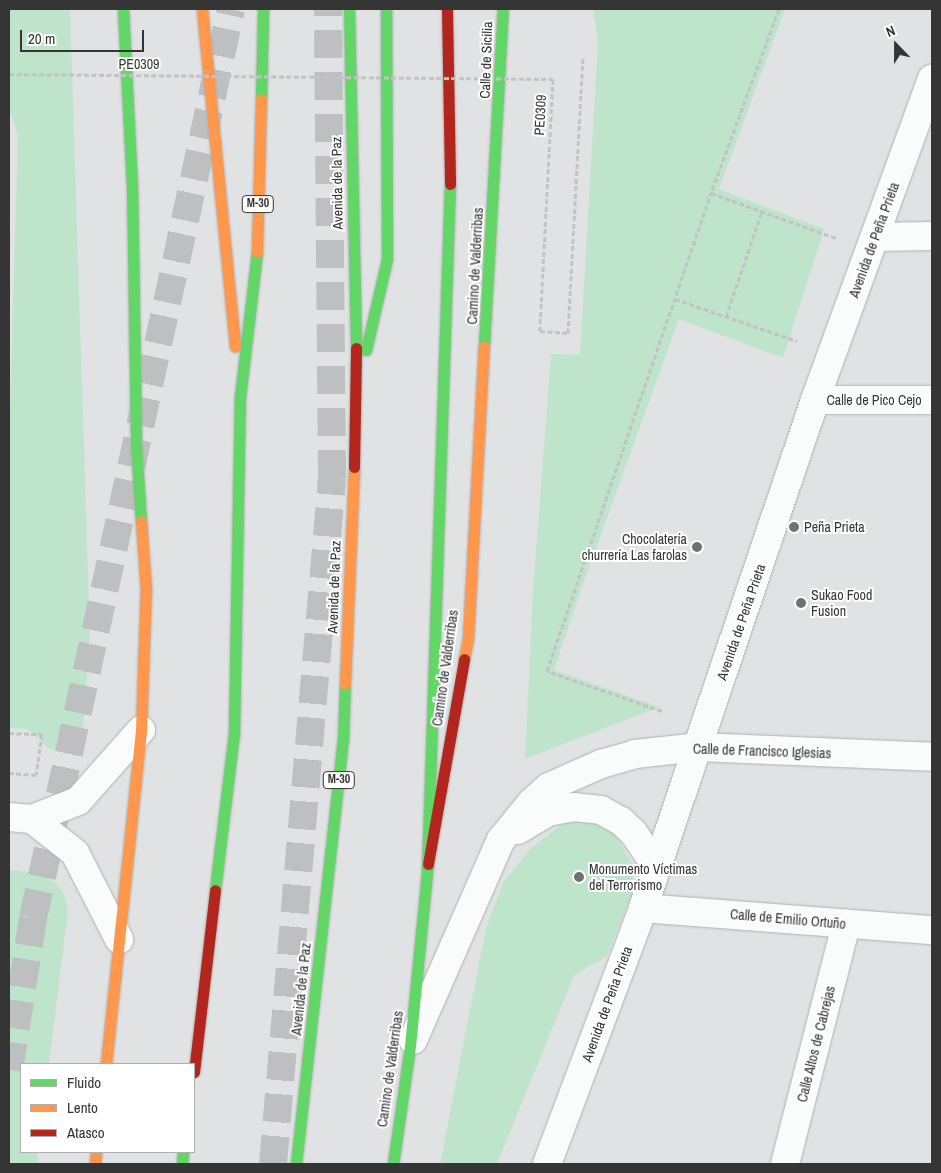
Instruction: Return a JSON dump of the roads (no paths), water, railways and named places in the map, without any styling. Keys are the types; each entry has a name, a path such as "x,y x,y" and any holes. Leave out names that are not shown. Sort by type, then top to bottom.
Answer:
{"main road":[{"path":"106,1063 141,730 146,590 136,444 132,184 123,9"},
{"path":"202,9 240,397"},
{"name":"M-30","path":"195,1064 234,733 240,397 257,254 262,9"},
{"name":"Avenida de la Paz","path":"296,1164 343,740 356,393 349,9"},
{"name":"M-30","path":"356,393 387,259 386,9"},
{"path":"427,872 451,168 447,9"},
{"name":"Calle de Sicilia","path":"499,113 503,9"},
{"path":"499,113 514,37"},
{"name":"Camino de Valderribas","path":"392,1164 410,1046 427,872 468,638 499,113"}],"street":[{"name":"Avenida de Peña Prieta","path":"547,1164 643,908 815,400 932,79"},
{"path":"876,237 932,236"},
{"name":"Calle de Pico Cejo","path":"815,400 932,400"},
{"path":"20,818 78,801 141,730"},
{"name":"Calle de Francisco Iglesias","path":"410,1046 501,840 531,803 549,787 601,764 635,754 698,748 932,757"},
{"path":"501,840 548,812 573,807 601,810 621,821 633,832 656,866"},
{"path":"20,818 75,853 119,939"},
{"name":"Calle de Emilio Ortuño","path":"643,908 932,930"},
{"name":"Calle Altos de Cabrejas","path":"785,1164 846,924"}],"tunnel":[{"path":"9,1070 33,918 231,9"},
{"path":"273,1164 332,478 328,9"}],"place":[{"name":"Peña Prieta","path":"794,527"},
{"name":"Chocolatería churrería Las farolas","path":"697,547"},
{"name":"Sukao Food Fusion","path":"801,603"},
{"name":"Monumento Víctimas del Terrorismo","path":"579,877"}]}
